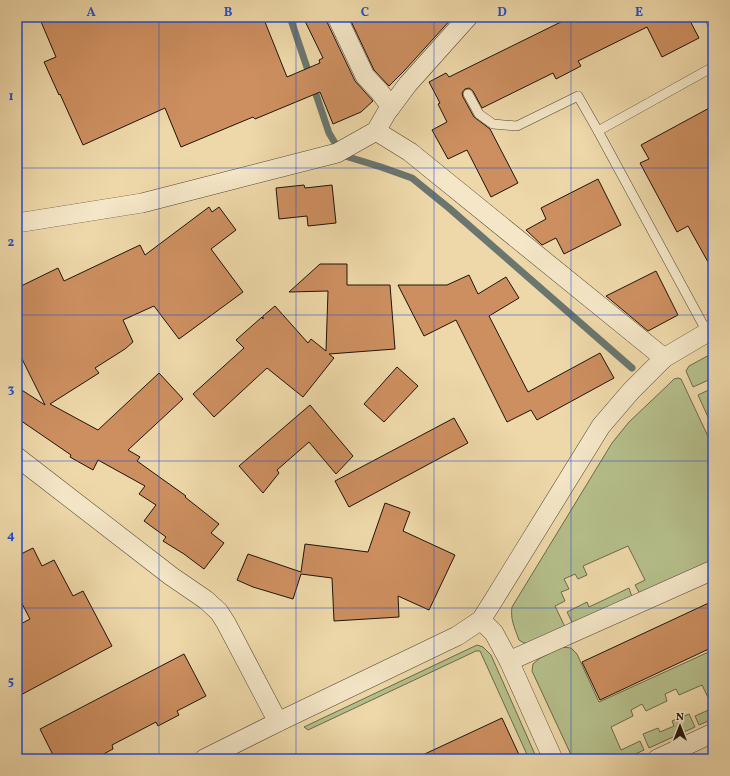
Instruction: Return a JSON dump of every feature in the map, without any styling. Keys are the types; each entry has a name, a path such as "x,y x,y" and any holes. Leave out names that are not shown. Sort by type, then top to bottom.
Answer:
{"street":[{"path":"337,17 365,76 391,107"},
{"path":"17,223 142,203 342,150 376,131 408,84 468,17"},
{"path":"376,131 410,152 664,358"},
{"path":"204,759 458,636 481,620 601,426 631,391 664,358 710,331"},
{"path":"17,457 171,576 206,600 219,612 226,622 278,722"},
{"path":"508,661 713,570"},
{"path":"481,620 494,633 553,759"},
{"path":"657,759 713,733"}],"lane":[{"path":"709,17 713,26"},
{"path":"598,131 713,67"},
{"path":"468,94 479,114 493,124 517,126 578,96 710,331"}],"green space":[{"path":"713,353 713,378 693,387 686,371 689,366"},
{"path":"674,379 681,379 713,447 713,561 640,594 635,585 645,580 628,546 583,566 587,575 578,579 575,574 564,579 569,589 561,592 565,601 555,606 565,627 530,643 524,643 519,640 514,628 512,620 512,607 612,443 629,422"},
{"path":"713,388 713,428 698,395"},
{"path":"629,588 632,597 573,624 567,612 587,602 589,607"},
{"path":"477,645 483,647 491,655 537,759 529,759 480,651 476,651 308,730 304,727"},
{"path":"562,647 571,648 577,654 599,702 713,650 713,708 702,685 679,695 676,689 665,694 667,701 646,711 642,704 631,710 633,716 611,727 621,750 640,741 644,750 625,759 573,759 532,671 533,664 540,658"},
{"path":"713,708 713,719 699,725 695,716"},
{"path":"689,714 695,727 649,748 643,734 658,728 660,732 674,726 672,721"}],"building":[{"path":"39,17 263,17 287,77 320,63 319,60 323,58 303,17 326,17 355,81 373,101 361,112 333,124 320,92 255,119 253,117 181,147 165,108 83,145 44,62 56,57"},
{"path":"349,17 453,17 389,86 374,70"},
{"path":"571,17 688,17 699,38 662,57 647,27 578,61 581,66 556,79 553,73 482,108 473,91 469,88 465,89 462,93 463,97 474,117 490,129 518,183 491,197 467,150 448,159 432,130 447,122 438,104 440,103 429,82 446,73 449,77"},
{"path":"713,106 713,271 688,226 677,232 640,163 649,159 641,145"},
{"path":"598,179 621,225 564,254 556,238 542,245 526,230 546,219 541,208"},
{"path":"304,185 305,188 332,185 336,223 308,226 307,216 279,219 276,188"},
{"path":"209,207 212,212 219,207 236,230 211,249 243,292 179,339 154,306 123,320 133,342 125,349 95,368 99,373 50,404 98,430 159,373 183,399 128,450 140,457 137,461 186,496 185,497 219,524 211,533 224,543 204,569 163,541 166,537 144,521 156,505 139,494 145,486 98,460 93,470 70,457 71,455 17,418 17,387 45,405 17,349 17,288 58,268 64,281 140,245 145,255"},
{"path":"320,264 347,264 347,285 390,285 395,349 329,354 334,358 303,397 267,368 214,417 193,394 244,348 236,340 262,317 263,319 263,316 275,306 308,343 311,339 326,351 328,291 289,292"},
{"path":"656,271 678,315 648,331 606,296"},
{"path":"469,275 478,294 506,277 519,298 489,316 528,392 600,353 614,378 537,420 531,410 507,422 456,320 424,336 398,285 447,285"},
{"path":"397,367 418,386 384,422 364,404"},
{"path":"310,405 353,456 336,474 309,442 277,470 279,473 263,493 239,466"},
{"path":"454,418 468,443 349,507 335,481"},
{"path":"385,503 410,512 403,531 455,555 429,610 398,596 399,617 334,621 332,578 301,574 293,599 253,587 237,580 248,554 301,572 305,544 368,552"},
{"path":"33,548 42,566 54,560 73,596 83,591 112,646 17,697 17,626 30,619 17,594 17,556"},
{"path":"713,601 713,647 600,700 582,662"},
{"path":"184,654 206,696 177,711 179,715 158,726 156,722 112,745 113,749 94,759 55,759 40,729"},
{"path":"502,718 521,759 414,759"}],"waterway":[{"path":"290,17 329,133 345,156 412,178 449,208 632,368"}]}
